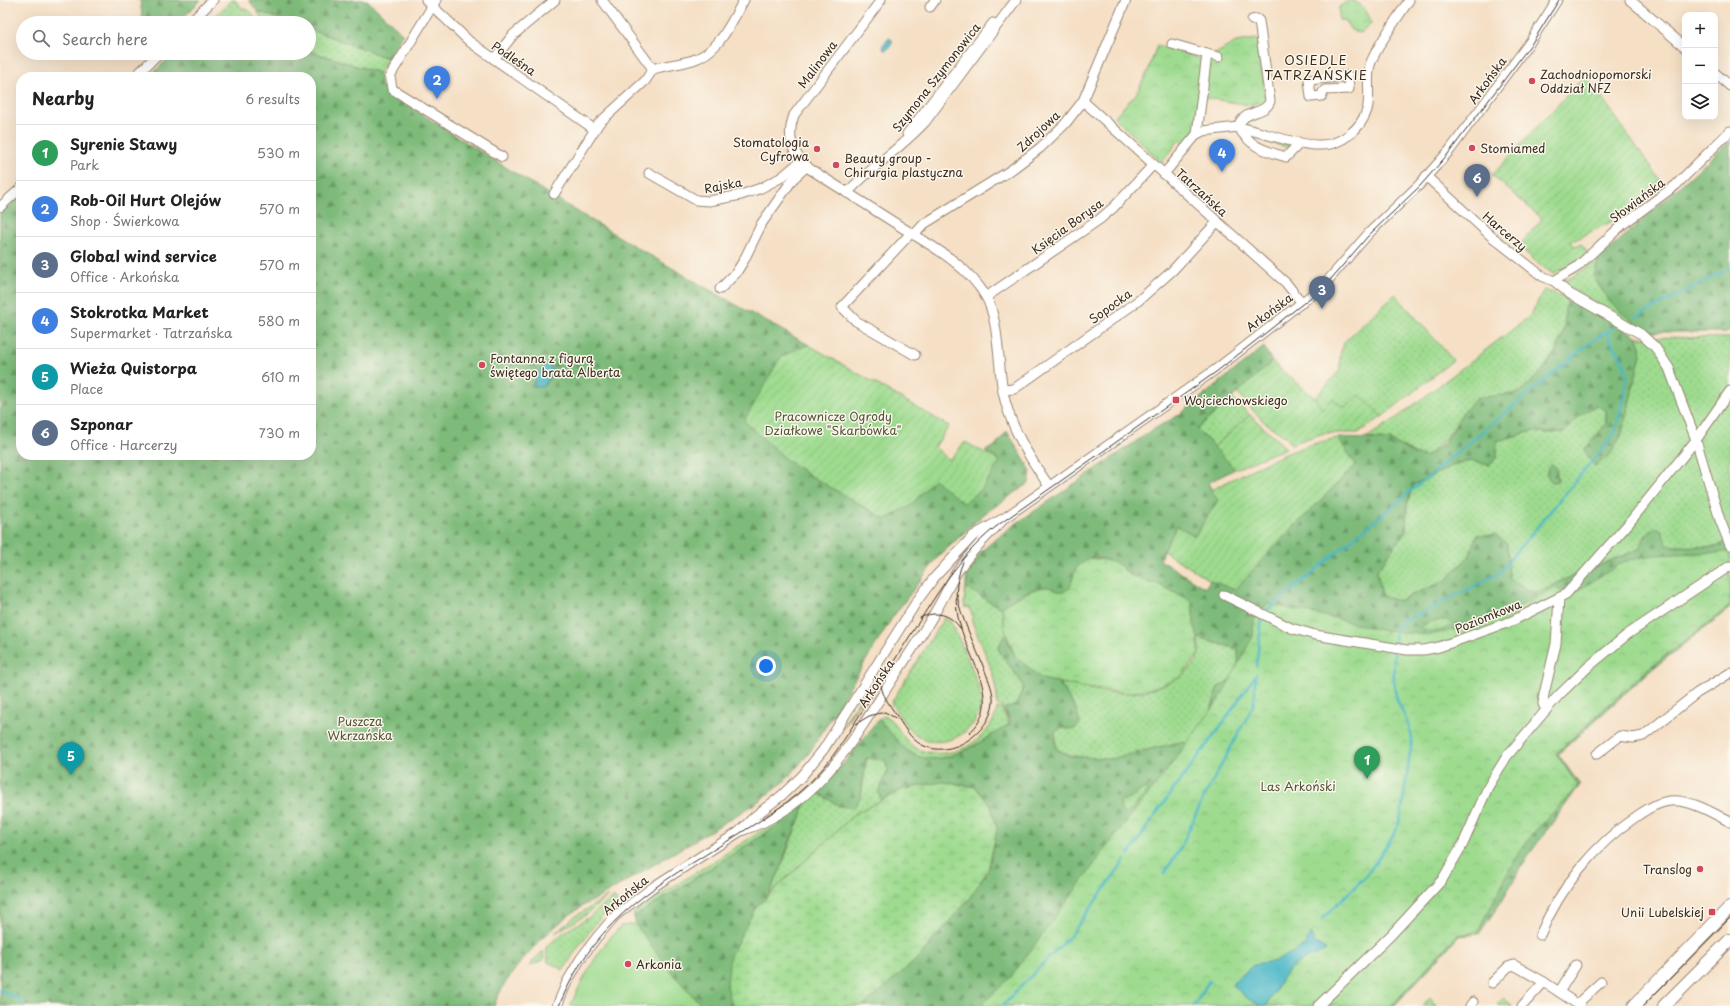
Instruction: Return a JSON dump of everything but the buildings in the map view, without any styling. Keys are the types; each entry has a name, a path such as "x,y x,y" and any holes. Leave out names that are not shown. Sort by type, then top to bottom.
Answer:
{"main road":[{"path":"1634,1006 1730,907"},
{"path":"1664,1006 1730,940"}],"street":[{"path":"197,16 213,0"},
{"path":"494,60 513,35 555,0"},
{"path":"602,0 653,68"},
{"path":"554,194 594,129 603,118 645,81 653,68 693,60 711,50 720,41 744,0"},
{"name":"Malinowa","path":"804,164 793,148 790,133 794,115 881,0"},
{"name":"Zdrojowa","path":"915,355 856,321 842,307 912,234 924,224 1025,160 1066,124 1083,101 1126,0"},
{"path":"1164,174 1196,134 1202,131 1238,128 1298,142 1320,145 1330,144 1349,135 1362,121 1367,109 1369,71 1373,57 1409,0"},
{"name":"Arkońska","path":"557,1006 567,982 581,958 613,919 646,891 738,832 755,816 796,783 816,760 920,596 943,567 973,536 1006,517 1214,370 1302,303 1329,280 1369,234 1426,176 1467,128 1536,33 1557,0"},
{"path":"1630,0 1682,44"},
{"path":"431,2 390,76 392,89 502,157"},
{"name":"Podleśna","path":"431,2 470,42 594,129"},
{"name":"Szymona Szymonowica","path":"847,193 898,147 976,43 999,16 1014,3"},
{"path":"1238,128 1240,121 1244,117 1266,107 1270,101 1259,21 1257,19 1252,20"},
{"path":"1172,44 1219,57"},
{"path":"1196,134 1207,54"},
{"path":"140,72 152,60"},
{"path":"1718,76 1730,86"},
{"name":"Tatrzańska","path":"1083,101 1286,283 1302,303"},
{"path":"1238,128 1256,148 1286,158 1297,146 1298,142"},
{"name":"Słowiańska","path":"1554,281 1577,267 1618,228 1676,186 1730,131"},
{"path":"720,290 736,273 762,223 804,164 938,251 965,272 986,297 994,322 1003,390 1009,416 1022,445 1049,486"},
{"name":"Rajska","path":"649,173 696,200 708,201 741,195 761,188 804,164"},
{"name":"Księcia Borysa","path":"986,297 1100,219 1153,165"},
{"name":"Harcerzy","path":"1426,176 1464,212 1515,256 1542,276 1554,281 1570,294 1641,334 1656,347 1669,368 1696,440 1720,520 1730,545"},
{"path":"0,207 16,193"},
{"name":"Sopocka","path":"1003,390 1014,389 1138,301 1172,271 1217,222"},
{"name":"Poziomkowa","path":"1224,595 1291,628 1315,635 1416,651 1439,647 1512,621 1566,594 1609,546 1696,440 1730,391"},
{"name":"Arkońska","path":"738,832 761,825 790,807 809,792 833,768 855,738 927,625 957,572 971,554 1006,517"},
{"path":"1318,1006 1399,927 1442,880 1463,844 1488,787 1507,756 1546,710 1588,666 1607,650 1650,618 1730,566"},
{"path":"1546,710 1543,704 1544,694 1556,644 1559,598"},
{"path":"1597,754 1620,736 1633,738 1642,736 1700,690 1730,673"},
{"path":"1540,935 1554,906 1572,878 1612,834 1645,810 1662,803 1676,801 1704,809 1730,822"},
{"path":"1492,983 1508,967 1514,965 1544,982 1578,1005 1601,982"},
{"path":"1559,992 1576,965"},
{"path":"1522,1006 1544,982"}],"green space":[{"path":"140,0 201,0 185,16 142,16"},
{"path":"232,0 235,0 242,8 250,11 254,16 215,16"},
{"path":"249,0 367,0 403,34 388,58 316,32 316,16 272,16 257,11"},
{"path":"1349,0 1357,2 1369,16 1371,24 1361,33 1351,30 1345,21 1339,20 1339,7"},
{"path":"257,11 272,16 260,16"},
{"path":"316,32 388,58 379,73 316,53"},
{"path":"1257,39 1266,101 1249,105 1200,97 1195,133 1185,143 1179,140 1162,163 1114,117 1136,94 1148,71 1157,45 1205,60 1236,42"},
{"name":"Puszcza Wkrzańska","path":"316,53 379,73 381,85 392,95 494,160 650,255 809,345 799,348 750,411 768,442 787,460 806,473 885,519 910,506 934,479 981,490 1000,461 985,451 994,447 1007,431 1031,471 1029,483 984,514 938,557 892,618 810,752 785,781 755,804 586,904 570,915 554,928 523,959 501,991 494,1006 0,1006 0,214 16,200 16,460 316,460 316,72 154,72 167,60 316,60"},
{"path":"1586,75 1665,187 1622,216 1571,242 1574,246 1581,244 1587,252 1579,260 1553,274 1535,261 1519,246 1542,219 1492,175"},
{"path":"1266,138 1292,145 1290,148 1266,142"},
{"path":"1730,141 1730,332 1644,332 1609,301 1594,277 1599,259"},
{"path":"1599,259 1594,277 1609,301 1644,332 1560,283"},
{"path":"1544,290 1570,298 1567,307 1565,327 1552,357 1540,374 1526,388 1507,398 1463,412 1447,437 1425,457 1414,454 1390,440 1366,438 1398,417 1530,316"},
{"path":"1395,294 1453,360 1382,417 1360,395 1345,407 1322,409 1315,398 1340,370 1340,356 1343,343"},
{"name":"Las Arkoński","path":"1570,298 1638,337 1641,354 1622,434 1610,455 1595,466 1584,450 1606,424 1606,410 1596,405 1581,415 1564,432 1546,433 1533,431 1497,441 1497,458 1489,465 1472,461 1458,463 1413,485 1407,504 1406,531 1377,570 1382,596 1398,601 1445,581 1470,555 1477,535 1496,535 1507,544 1509,578 1528,590 1538,592 1639,549 1646,535 1655,527 1661,530 1668,546 1716,547 1725,542 1730,531 1730,608 1651,670 1558,754 1580,785 1528,856 1501,902 1479,934 1459,936 1394,1006 1266,1006 1168,854 1218,687 1229,680 1236,672 1238,649 1198,638 1194,623 1192,604 1154,583 1142,581 1118,565 1107,560 1089,558 1082,566 1072,586 1066,591 1063,592 1049,587 1034,589 1022,594 1000,608 967,588 968,576 985,548 1004,532 1154,429 1179,415 1264,347 1272,362 1197,429 1235,469 1208,483 1218,500 1194,537 1177,526 1163,551 1160,560 1205,588 1210,580 1235,590 1274,547 1356,465 1338,438 1390,440 1414,454 1425,457 1441,446 1454,429 1463,412 1477,398 1519,393 1543,370 1557,349 1564,330 1565,308"},
{"path":"1638,337 1730,338 1730,531 1725,542 1716,547 1668,546 1661,530 1646,535 1639,549 1559,582 1544,590 1533,592 1522,587 1509,578 1507,544 1477,535 1470,555 1445,581 1398,601 1382,597 1377,570 1406,531 1407,504 1413,485 1458,463 1472,461 1489,464 1497,458 1496,441 1533,431 1546,433 1564,432 1581,415 1596,405 1606,410 1606,424 1595,466 1634,377 1641,354"},
{"name":"Pracownicze Ogrody Działkowe \"Skarbówka\"","path":"809,345 949,426 935,447 949,460 965,442 1000,461 981,490 963,503 934,479 910,506 885,519 806,473 787,460 744,421 780,358 799,348"},
{"path":"1272,362 1315,398 1322,409 1332,399 1345,407 1360,395 1382,417 1358,433 1324,433 1291,444 1287,438 1263,421 1237,393"},
{"path":"1232,397 1250,415 1214,447 1197,429"},
{"path":"1250,415 1286,448 1235,469 1214,447"},
{"path":"1338,438 1356,465 1274,547 1235,590 1210,580 1163,551 1177,526 1195,536 1218,500 1211,490 1289,453"},
{"path":"1551,464 1556,467 1558,481 1552,482 1547,476 1547,471"},
{"path":"985,548 1006,604 1002,608 1005,630 1012,651 1004,635 998,649 1024,686 1016,705 1005,708 1010,723 1002,707 997,705 997,694 992,672 971,619 973,618 969,607 965,608 964,604 967,567 969,563"},
{"name":"Las Arkoński","path":"1727,552 1730,554 1730,606 1650,667 1556,753 1578,786 1533,833 1516,856 1478,932 1457,935 1391,1006 980,1006 1011,977 1115,836 1165,773 1221,697 1253,636 1254,620 1268,604 1334,618 1384,631 1429,635 1489,623 1557,587 1569,596 1625,561 1654,555"},
{"path":"1089,558 1113,561 1122,567 1128,574 1149,583 1157,584 1190,600 1198,638 1199,654 1181,677 1146,690 1127,693 1086,688 1042,679 1015,656 1005,630 1002,608 1020,596 1042,587 1047,587 1057,591 1063,591 1070,588 1076,568"},
{"path":"944,618 950,621 954,628 975,675 981,702 979,713 967,730 958,736 938,742 928,740 914,733 906,725 891,703"},
{"path":"1446,619 1451,624 1445,629 1433,631 1422,629 1422,626 1430,622"},
{"path":"1004,635 1015,656 1042,679 1060,683 1076,710 1080,723 1076,728 1068,729 1063,727 1055,732 1056,748 1062,753 1071,756 1110,759 1180,742 1188,743 1166,1006 863,1006 914,962 969,899 988,870 997,829 991,806 975,787 943,782 904,789 882,800 878,793 888,770 885,760 866,758 861,796 854,808 839,806 817,792 845,762 879,719 907,751 923,758 936,759 962,752 1010,724 1005,708 1016,705 1024,686 998,649"},
{"path":"1198,638 1238,649 1239,665 1168,854 1155,748 1110,759 1089,759 1067,754 1056,748 1055,732 1063,727 1068,729 1076,710 1060,683 1119,693 1136,692 1158,687 1180,677 1189,670 1199,653"},
{"path":"868,686 869,687 828,751 827,750"},
{"path":"997,708 1002,709 1009,725 961,752 934,759 922,758 910,753 879,719 884,716 889,718 914,747 926,752 952,752 965,747 986,731 993,720"},
{"path":"867,758 885,760 888,770 879,793 882,800 856,813 768,895 781,868 804,805 780,824 634,917 634,913 652,900 804,804 817,792 827,799 861,796"},
{"path":"943,782 975,787 991,806 997,829 988,870 969,899 914,962 863,1006 732,1006 727,985 730,956 756,907 856,813 904,789"},
{"path":"1147,788 1145,795 1126,815 1121,810 1120,801 1130,798"},
{"path":"804,804 802,815 791,837 781,868 768,895 756,907 727,985 732,1006 702,1006 653,950 637,926 634,917 780,824"},
{"path":"608,896 586,915 555,933 573,918"},
{"path":"614,897 618,902 595,924 565,968 561,970 562,969 548,962 546,947 564,932 588,918"},
{"name":"Arkonia","path":"635,924 672,973 702,1006 570,1006 586,974 605,944 621,926"},
{"path":"543,951 544,960 530,966 530,964"},
{"path":"1504,997 1512,1006 1497,1005"},
{"path":"1430,998 1437,1006 1421,1006"}],"water":[{"path":"889,38 892,40 892,43 889,48 884,50 882,46"},
{"path":"549,364 553,372 543,387 536,387 534,385 536,375"},
{"path":"1310,934 1312,935 1314,942 1325,949 1325,951 1294,965 1283,977 1266,1006 1253,1002 1234,986 1233,983 1252,966 1260,963 1276,961 1306,945"}],"waterway":[{"path":"1637,317 1730,268"},
{"path":"1395,643 1396,628 1402,621 1422,613 1498,574 1614,435 1625,394 1627,374 1622,359 1606,332 1613,328"},
{"path":"1266,611 1586,346 1606,332"},
{"path":"1256,666 1262,618"},
{"path":"1322,919 1367,875 1396,831 1401,816 1412,740 1408,724 1395,694 1394,652"},
{"path":"1129,854 1160,808 1223,723 1256,674"},
{"path":"1164,874 1181,847 1202,801 1253,706 1255,696 1255,677"},
{"path":"1002,1006 1071,935 1125,860"},
{"path":"1194,1006 1209,981 1211,982"},
{"path":"0,990 17,998 23,1006"}],"tram line":[{"path":"559,1006 574,974 592,947 635,903 659,885 780,807 806,786 821,771 843,741 943,585 964,558 987,534 1216,372 1324,287 1369,235 1420,186 1448,154 1532,43 1559,0"},
{"path":"963,562 958,577 956,593 958,618 964,638 976,666 984,695 984,709 979,721 969,733"},
{"path":"881,680 883,693 887,701 907,731 922,745 933,749 944,749 956,746 967,741 985,724 990,714 993,703 993,695 961,612 957,594"},
{"path":"920,618 931,614 942,615 952,619 960,628"},
{"path":"856,724 869,716 885,712 897,719"},
{"path":"1643,1006 1730,918"}],"place":[{"name":"Zachodniopomorski Oddział NFZ","path":"1532,81"},
{"name":"Rob-Oil Hurt Olejów","path":"437,99"},
{"name":"Stomiamed","path":"1472,148"},
{"name":"Stomatologia Cyfrowa","path":"817,149"},
{"name":"Beauty group - Chirurgia plastyczna","path":"836,165"},
{"name":"Stokrotka Market","path":"1222,172"},
{"name":"Szponar","path":"1477,197"},
{"name":"Global wind service","path":"1322,309"},
{"name":"Fontanna z figurą świętego brata Alberta","path":"482,365"},
{"name":"Wojciechowskiego","path":"1176,400"},
{"name":"Wieża Quistorpa","path":"71,775"},
{"name":"Syrenie Stawy","path":"1367,779"},
{"name":"Translog","path":"1700,869"},
{"name":"Unii Lubelskiej","path":"1712,912"},
{"name":"Arkonia","path":"628,964"}],"district":[{"name":"OSIEDLE TATRZAŃSKIE","path":"1316,66"}]}
